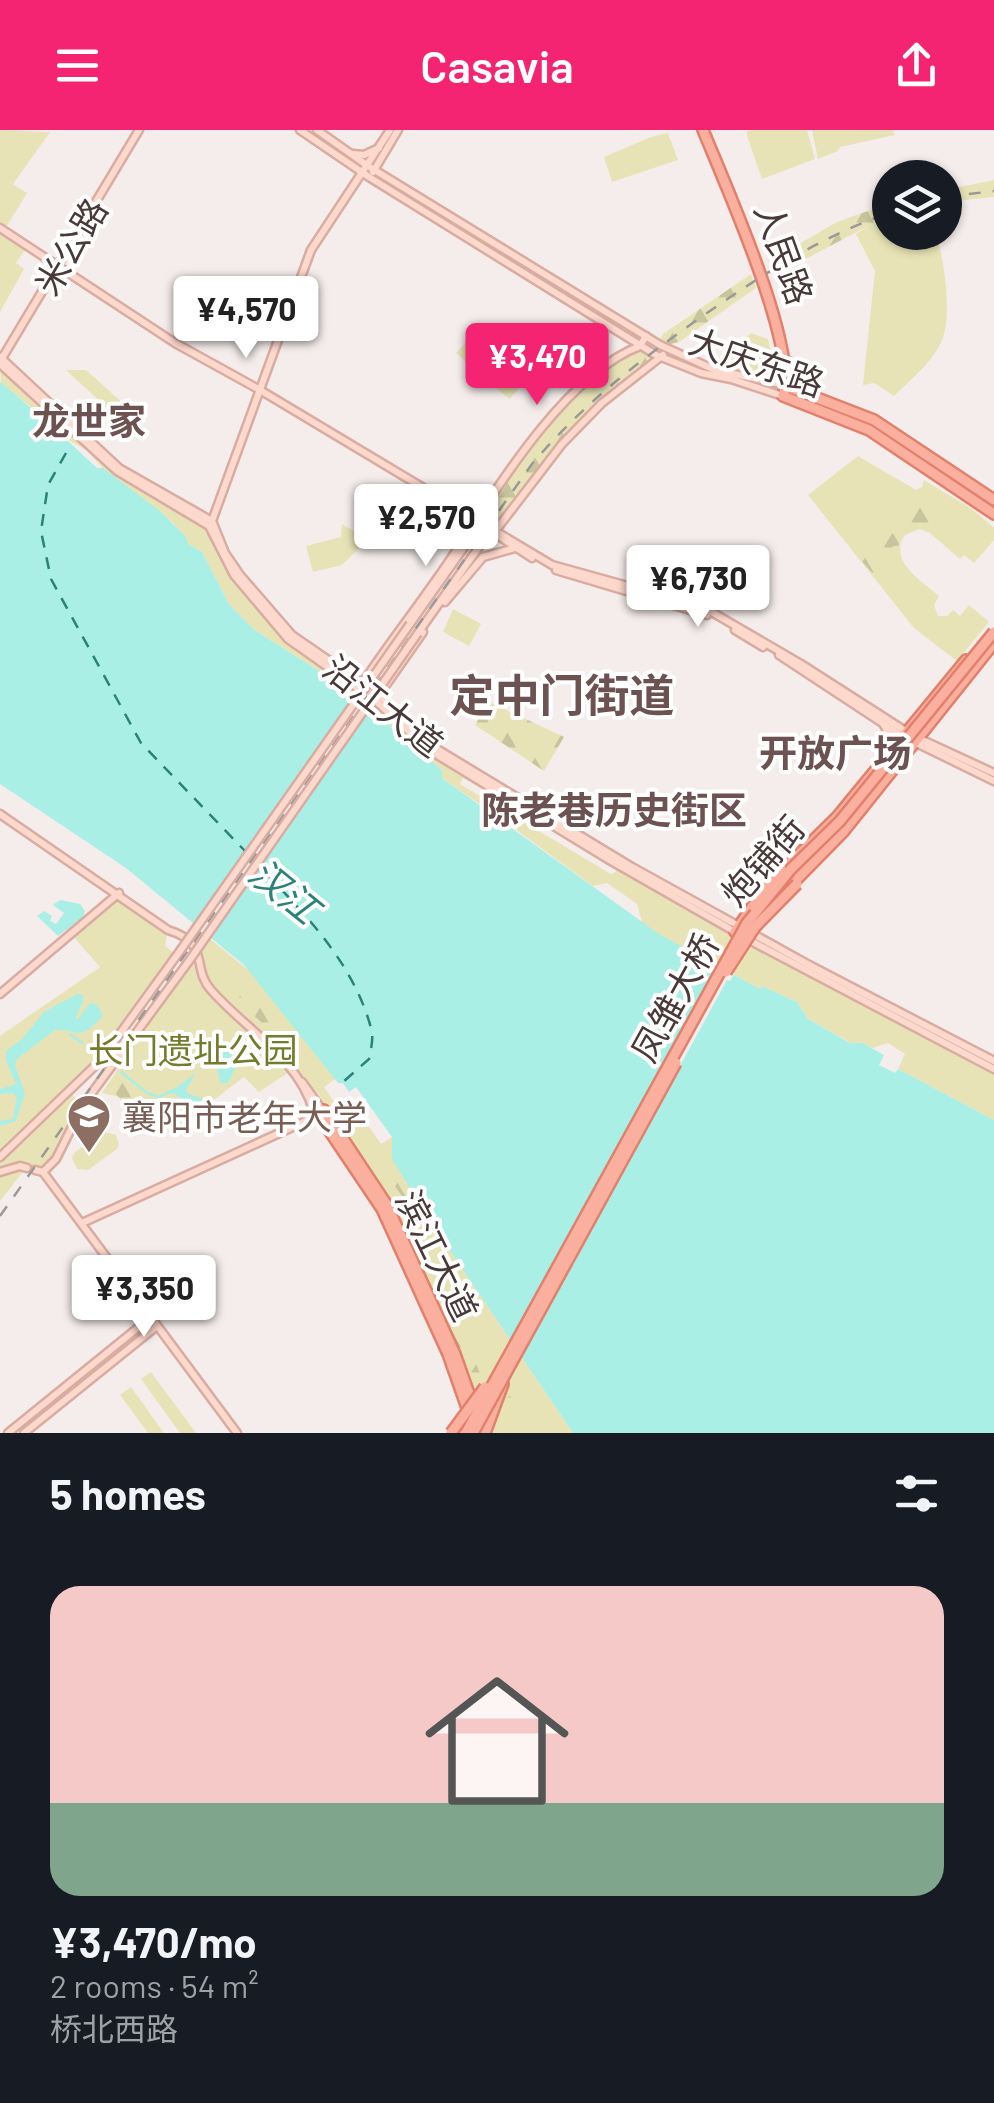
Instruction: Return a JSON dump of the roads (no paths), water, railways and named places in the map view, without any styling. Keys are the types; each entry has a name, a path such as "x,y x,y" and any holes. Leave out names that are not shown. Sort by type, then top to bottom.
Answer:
{"main road":[{"name":"米公路","path":"1,360 140,130"},
{"name":"大庆东路","path":"300,130 640,346 701,373 813,396 874,420 994,500"},
{"name":"大庆东路","path":"317,130 369,172 395,182 646,336 715,370 763,382 868,430 994,514"},
{"path":"390,130 382,150 386,168 395,182"},
{"path":"1,360 116,471 210,523 311,250 398,130"},
{"name":"人民路","path":"706,130 767,292 787,392"},
{"path":"351,154 382,150"},
{"path":"0,228 175,343 552,565 703,607 906,730 916,741 994,774"},
{"path":"360,687 511,465 577,390 621,353 640,346 646,336"},
{"path":"621,353 628,338"},
{"path":"481,544 495,532 562,444 602,403 672,348"},
{"path":"763,382 778,374 784,362"},
{"path":"784,362 800,387 813,396"},
{"path":"0,1158 100,1061 472,536 475,519"},
{"path":"52,1181 56,1159 83,1106 481,544 485,534 475,519"},
{"name":"沿江大道","path":"210,523 234,575 288,639 377,698 432,746 737,929 994,1065"},
{"path":"495,532 550,569 702,612 783,658 883,724 906,730"},
{"path":"481,544 493,542 515,548"},
{"path":"377,698 475,564 494,552 515,548"},
{"name":"炮铺街","path":"737,929 756,901 837,818 906,730 994,635"},
{"name":"炮铺街","path":"751,936 916,741 994,635"},
{"name":"凤雏大桥","path":"471,1433 747,922 772,890 840,821 994,635"},
{"path":"930,747 927,732 933,719"},
{"path":"883,724 889,735 888,754"},
{"path":"900,760 917,749 930,747 994,781"},
{"path":"0,814 168,930 181,933 200,952 206,985 281,1057 297,1079 313,1110 307,1120"},
{"path":"723,971 744,920 781,868 798,854"},
{"path":"723,971 755,927 797,884 810,863"},
{"path":"0,994 118,893"},
{"path":"82,1224 321,1112 316,1092 297,1079"},
{"name":"滨江大道","path":"321,1112 382,1209 471,1410"},
{"name":"滨江大道","path":"321,1112 388,1205 454,1354 471,1410 471,1433"},
{"path":"4,1171 35,1170 56,1159"},
{"path":"35,1170 52,1181 236,1433"},
{"path":"8,1433 150,1318"},
{"path":"24,1433 156,1326"},
{"path":"471,1433 506,1367"},
{"path":"458,1383 462,1414 471,1433"},
{"path":"471,1410 471,1433"}],"water":[{"name":"汉江","path":"0,382 97,468 103,468 161,512 188,544 202,552 229,604 253,629 338,683 442,770 442,778 659,934 760,989 762,986 797,1002 808,1019 850,1043 863,1043 884,1055 879,1065 895,1073 898,1069 994,1120 994,1433 573,1433 430,1221 392,1159 392,1137 356,1087 349,1092 343,1083 338,1083 244,965 126,868 0,784"},
{"path":"60,900 80,904 85,911 83,917 58,936 37,916 44,911 56,924 64,913 53,905"},
{"path":"77,994 83,995 83,1002 77,1020 90,1003 97,1004 103,1016 84,1032 55,1030 16,1060 25,1093 16,1121 0,1126 0,1121 13,1119 17,1097 12,1093 0,1094 0,1089 16,1084 6,1051 21,1040 44,1012"},
{"path":"221,1049 239,1061 228,1083 220,1083 217,1068 204,1066 186,1090 204,1099 194,1104 196,1108 189,1108 177,1095 166,1092 188,1079"}],"waterway":[{"path":"70,1034 82,1043"},
{"path":"121,1072 147,1093 159,1097 181,1087"}],"railway":[{"path":"962,195 994,191"},
{"path":"0,1216 532,464 572,421 659,347 773,270 872,219"}],"place":[{"name":"襄阳市老年大学","path":"89,1154"}],"district":[{"name":"龙世家","path":"89,420"},
{"name":"定中门街道","path":"562,694"},
{"name":"开放广场","path":"835,752"},
{"name":"陈老巷历史街区","path":"614,809"}],"park label":[{"name":"长门遗址公园","path":"193,1049"}]}
